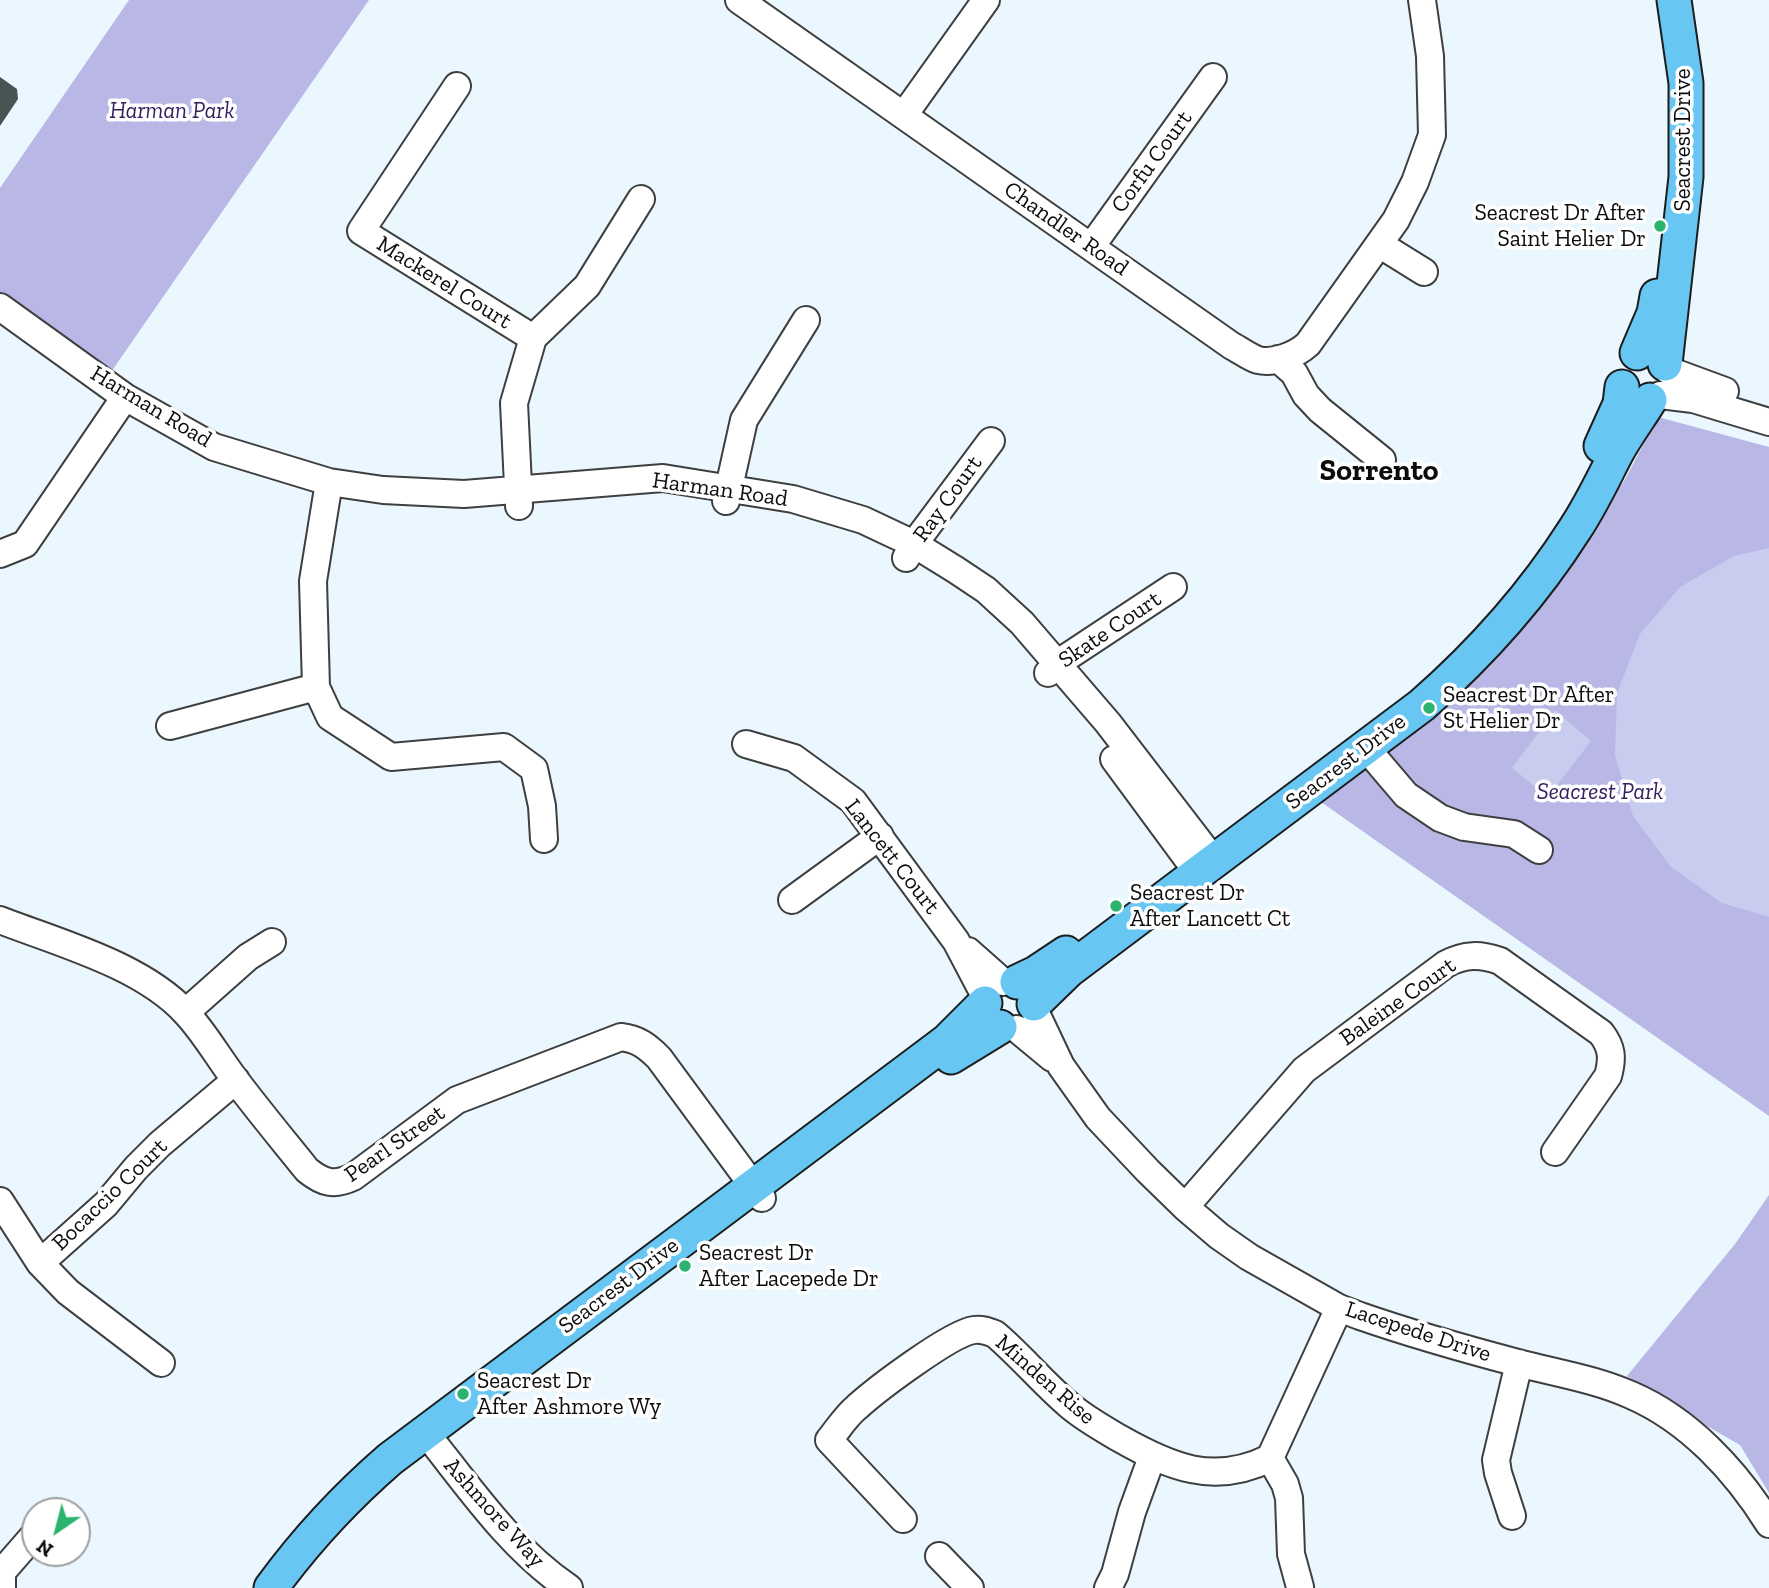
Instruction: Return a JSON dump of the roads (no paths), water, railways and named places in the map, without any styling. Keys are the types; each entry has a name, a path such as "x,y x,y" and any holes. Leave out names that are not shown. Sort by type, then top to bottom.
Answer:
{"main road":[{"name":"Seacrest Drive","path":"271,1588 291,1560 340,1504 382,1466 429,1438 757,1191 963,1048 1009,1004 1069,970 1201,861 1413,693 1449,662 1492,616 1532,566 1582,480 1614,421 1620,404 1650,378 1654,313 1670,195 1672,98 1661,0"},
{"name":"Seacrest Drive","path":"1201,861 1366,748 1443,686 1501,628 1544,574 1576,529 1628,435 1650,378 1686,177 1686,83 1674,0"},
{"name":"Seacrest Drive","path":"289,1588 342,1524 429,1438"}],"street":[{"name":"Chandler Road","path":"739,0 1232,346 1258,360 1278,359"},
{"path":"904,115 986,0"},
{"path":"1382,460 1320,410 1306,395 1294,373 1278,359 1298,352 1308,344 1396,220 1415,182 1432,135 1430,56 1422,0"},
{"name":"Corfu Court","path":"1091,247 1213,76"},
{"name":"Mackerel Court","path":"457,86 361,231 533,338"},
{"path":"518,498 514,402 533,338 587,286 641,199"},
{"path":"1379,244 1424,272"},
{"name":"Harman Road","path":"0,307 121,403"},
{"path":"727,494 744,420 806,320"},
{"name":"Harman Road","path":"0,324 121,403 214,447 328,490 425,509 663,478 727,494 793,499 863,520 910,551 986,590 1022,623 1088,723 1201,861"},
{"path":"1650,378 1698,383 1769,405"},
{"path":"1650,378 1693,399 1769,422"},
{"path":"0,554 24,544 121,403"},
{"name":"Ray Court","path":"910,551 991,442"},
{"path":"328,490 313,581 316,687 330,717 391,757 504,747 534,769 542,806 544,839"},
{"name":"Skate Court","path":"1053,668 1173,587"},
{"path":"170,726 316,687"},
{"name":"Lancett Court","path":"746,744 794,758 853,801 956,941 1009,1004"},
{"path":"1366,748 1406,795 1440,818 1464,827 1514,834 1539,850"},
{"path":"792,900 880,836"},
{"name":"Pearl Street","path":"0,920 138,977 186,1012 307,1170 319,1180 341,1183 353,1177 457,1100 621,1037 645,1044 659,1058 757,1191"},
{"path":"186,1012 248,957 272,942"},
{"name":"Baleine Court","path":"1185,1207 1304,1070 1446,964 1465,956 1488,957 1500,961 1601,1033 1608,1042 1612,1063 1608,1076 1555,1153"},
{"name":"Lacepede Drive","path":"1009,1004 1061,1066 1098,1118 1148,1171 1219,1236 1249,1257 1339,1308 1383,1324 1633,1395 1694,1437 1726,1466 1743,1485 1769,1524"},
{"name":"Bocaccio Court","path":"162,1363 68,1292 40,1263 106,1204 160,1144 236,1080"},
{"path":"0,1201 40,1263"},
{"path":"1300,1587 1291,1554 1289,1499 1285,1484 1270,1458 1339,1308"},
{"name":"Minden Rise","path":"903,1519 829,1440 856,1408 940,1347 972,1330 984,1329 995,1334 1070,1407 1152,1457 1171,1465 1218,1473 1252,1467 1270,1458"},
{"path":"1512,1516 1496,1460 1519,1363"},
{"name":"Ashmore Way","path":"429,1438 510,1536 545,1570 569,1588"},
{"path":"1108,1588 1115,1574 1132,1512 1152,1457"},
{"path":"2,1588 2,1572 21,1550"},
{"path":"939,1556 970,1588"}],"place":[{"name":"Seacrest Dr After Saint Helier Dr","path":"1660,226"},
{"name":"Seacrest Dr After St Helier Dr","path":"1429,708"},
{"name":"Seacrest Dr After Lancett Ct","path":"1116,906"},
{"name":"Seacrest Dr After Lacepede Dr","path":"685,1266"},
{"name":"Seacrest Dr After Ashmore Wy","path":"463,1394"}],"district":[{"name":"Sorrento","path":"1379,471"}],"park label":[{"name":"Harman Park","path":"172,111"},
{"name":"Seacrest Park","path":"1600,792"}]}
